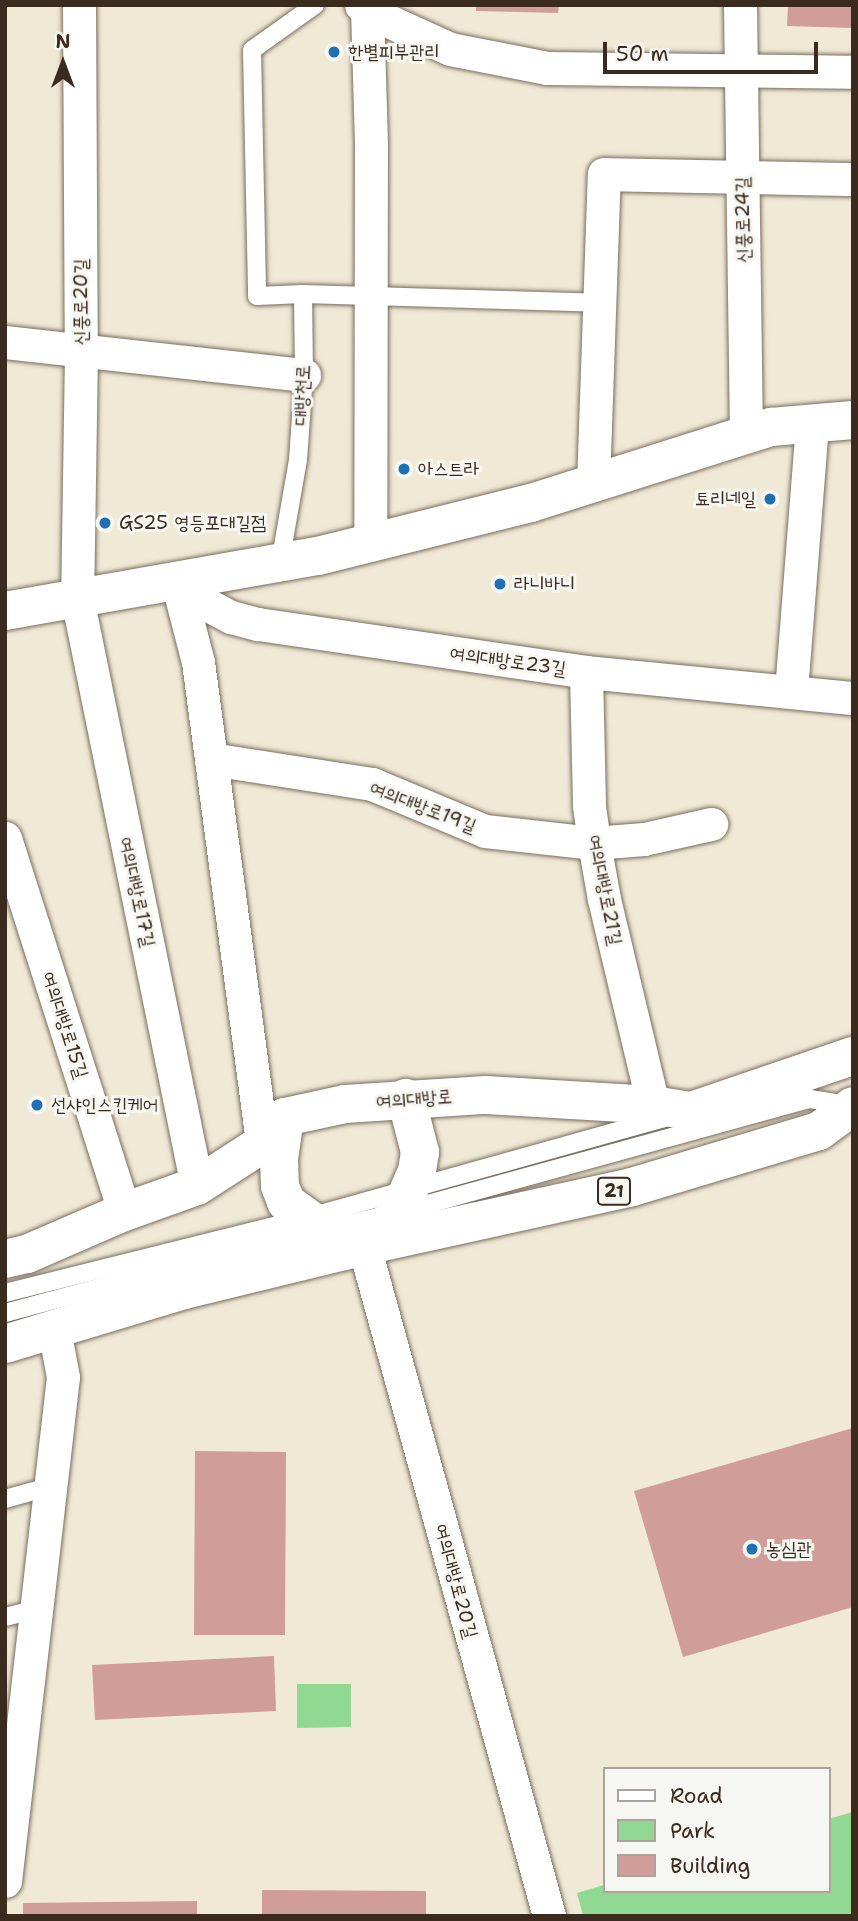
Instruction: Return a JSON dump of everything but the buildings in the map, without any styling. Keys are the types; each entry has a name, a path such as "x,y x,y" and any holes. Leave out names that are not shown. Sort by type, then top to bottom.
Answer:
{"main road":[{"path":"5,611 280,563 370,543 531,503 771,427 853,419"},
{"name":"여의대방로","path":"5,1258 27,1254 124,1212 197,1186 274,1131 345,1104 406,1098 486,1095 653,1105 691,1111 853,1056"},
{"path":"274,1131 280,1186 286,1202 314,1224 364,1246 403,1201 417,1171 420,1152 406,1098"},
{"name":"21","path":"5,1344 184,1290 364,1246 632,1187 819,1131 853,1106"}],"street":[{"name":"신풍로20길","path":"77,598 81,352 79,5"},
{"name":"신풍로24길","path":"740,5 746,435"},
{"path":"370,543 371,145 364,7 450,49 498,61 547,68 853,72"},
{"path":"593,484 604,174 853,179"},
{"path":"5,342 304,375"},
{"path":"792,691 812,423"},
{"path":"177,581 198,662 211,760 274,1131"},
{"name":"여의대방로23길","path":"177,581 208,605 232,617 258,624 586,672 853,698"},
{"name":"여의대방로17길","path":"77,598 197,1186"},
{"name":"여의대방로21길","path":"586,672 589,806 594,843 604,899 653,1105"},
{"name":"여의대방로19길","path":"211,760 372,784 485,831 594,843 644,839 711,824"},
{"name":"여의대방로15길","path":"5,838 124,1212"},
{"name":"여의대방로20길","path":"364,1246 549,1916"},
{"path":"5,1881 63,1377 54,1329"}],"lane":[{"path":"314,5 252,50 257,296 303,294 598,303"},
{"name":"대방천로","path":"280,563 299,460 304,375 303,294"},
{"path":"5,1313 314,1224 810,1099 853,1106"},
{"path":"403,1201 691,1111"},
{"path":"5,1293 314,1224"},
{"path":"5,1499 52,1486"},
{"path":"5,1617 38,1609"}],"green space":[{"path":"297,1684 351,1684 351,1727 297,1728"},
{"path":"853,1812 853,1916 583,1916 577,1893 602,1886 602,1893 830,1893 830,1818"}],"place":[{"name":"한별피부관리","path":"334,52"},
{"name":"아스트라","path":"404,469"},
{"name":"툐리네일","path":"770,499"},
{"name":"GS25 영등포대길점","path":"105,523"},
{"name":"라니바니","path":"500,584"},
{"name":"선샤인스킨케어","path":"37,1105"},
{"name":"농심관","path":"752,1549"}]}
